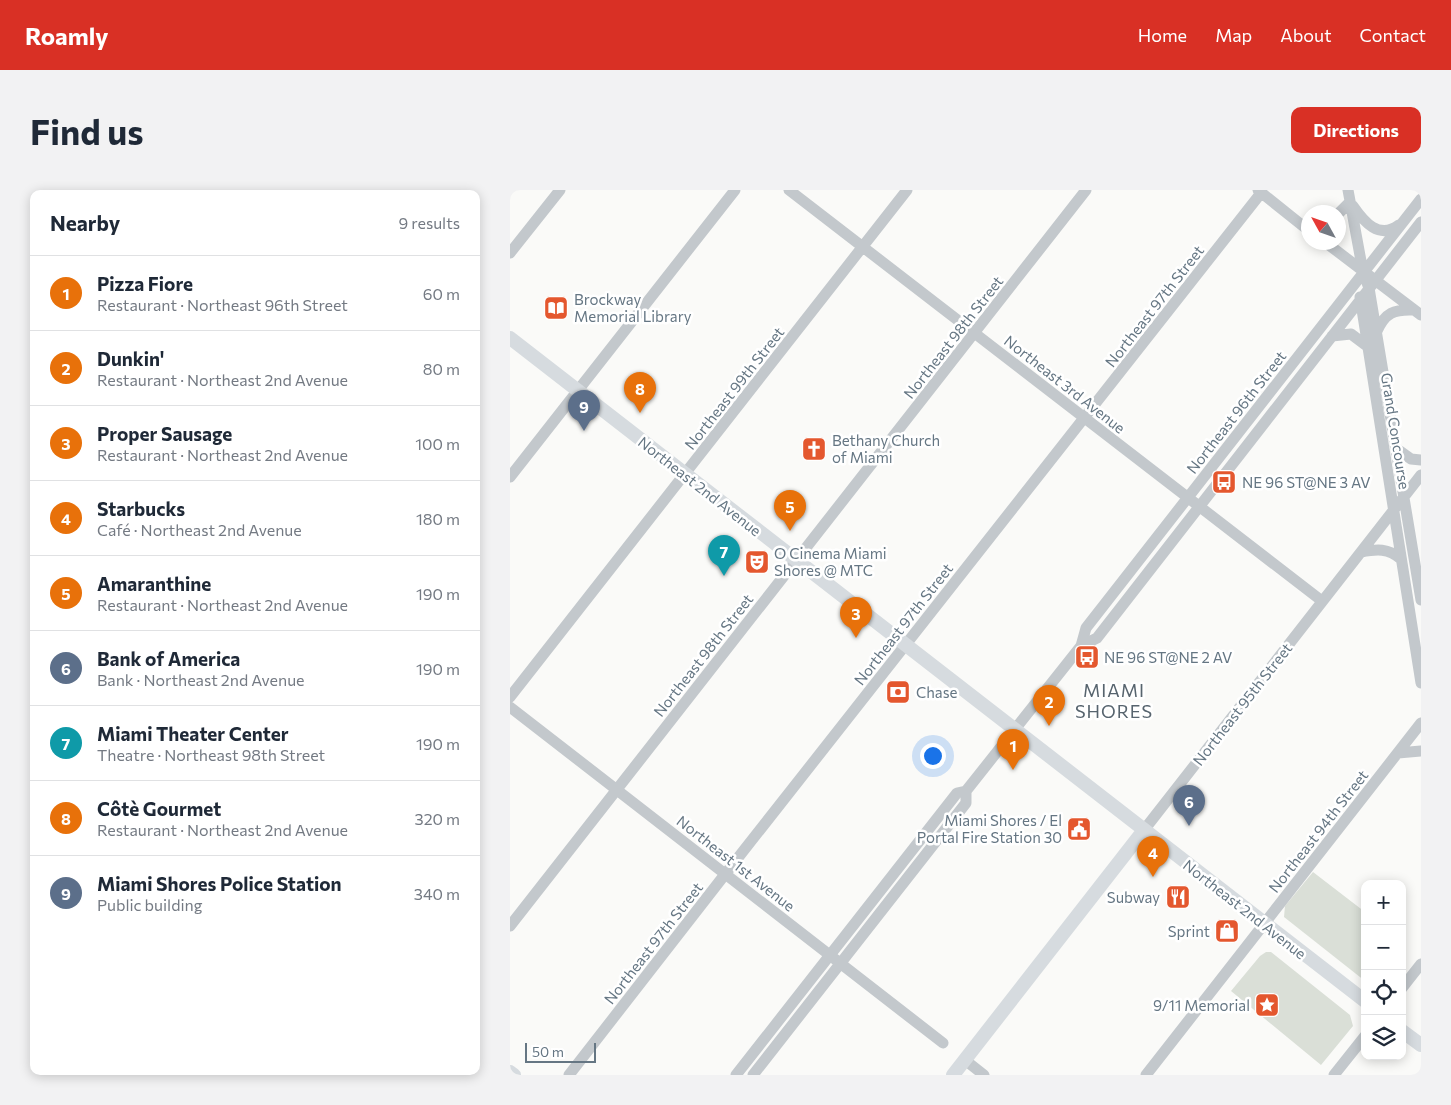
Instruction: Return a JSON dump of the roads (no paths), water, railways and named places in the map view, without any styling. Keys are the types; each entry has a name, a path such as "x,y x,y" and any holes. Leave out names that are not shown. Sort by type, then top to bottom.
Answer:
{"main road":[{"name":"Northeast 2nd Avenue","path":"510,338 1361,998"},
{"name":"Northeast 95th Street","path":"953,1075 1144,830"},
{"path":"1406,1033 1421,1045"},
{"path":"510,1072 514,1075"}],"street":[{"path":"510,253 560,190"},
{"path":"510,477 735,190"},
{"name":"Northeast 3rd Avenue","path":"789,190 1322,601"},
{"name":"Northeast 99th Street","path":"510,697 907,190"},
{"name":"Northeast 98th Street","path":"510,926 1086,190"},
{"name":"Grand Concourse","path":"1348,190 1364,272 1360,300 1421,683"},
{"path":"1259,191 1301,223"},
{"name":"Northeast 97th Street","path":"569,1075 905,644 1086,419 1259,191"},
{"name":"Northeast 96th Street","path":"736,1075 957,793 966,791 1081,646 1086,628 1421,199"},
{"path":"1346,206 1350,202 1361,218 1378,230 1392,230 1401,224"},
{"name":"Northeast 96th Street","path":"1081,646 1097,638 1421,222"},
{"path":"1335,250 1364,272 1372,285 1418,313"},
{"name":"Grand Concourse","path":"1372,285 1377,332 1421,600"},
{"path":"1377,332 1381,321 1390,312 1418,313"},
{"path":"1332,336 1351,334 1367,346"},
{"path":"1396,448 1411,459 1421,460"},
{"name":"Northeast 95th Street","path":"1144,830 1421,475"},
{"path":"1361,552 1384,549 1401,559"},
{"name":"Northeast 1st Avenue","path":"510,707 616,790 726,872 943,1043"},
{"name":"Northeast 94th Street","path":"1146,1075 1421,723"},
{"path":"1398,753 1421,751"},
{"name":"Northeast 96th Street","path":"752,1075 966,803 966,791"},
{"path":"1406,983 1421,964"},
{"path":"1334,1075 1361,1041"},
{"path":"965,1060 984,1075"}],"place":[{"name":"Brockway Memorial Library","path":"556,308"},
{"name":"Côtè Gourmet","path":"640,413"},
{"name":"Miami Shores Police Station","path":"584,431"},
{"name":"Bethany Church of Miami","path":"814,449"},
{"name":"NE 96 ST@NE 3 AV","path":"1224,482"},
{"name":"Amaranthine","path":"790,531"},
{"name":"O Cinema Miami Shores @ MTC","path":"757,562"},
{"name":"Miami Theater Center","path":"724,576"},
{"name":"Proper Sausage","path":"856,638"},
{"name":"NE 96 ST@NE 2 AV","path":"1087,657"},
{"name":"Chase","path":"898,692"},
{"name":"Dunkin'","path":"1049,726"},
{"name":"Pizza Fiore","path":"1013,770"},
{"name":"Bank of America","path":"1189,826"},
{"name":"Miami Shores / El Portal Fire Station 30","path":"1079,829"},
{"name":"Starbucks","path":"1153,877"},
{"name":"Subway","path":"1178,897"},
{"name":"Sprint","path":"1227,931"},
{"name":"9/11 Memorial","path":"1267,1005"}],"district":[{"name":"MIAMI SHORES","path":"1114,700"}]}
